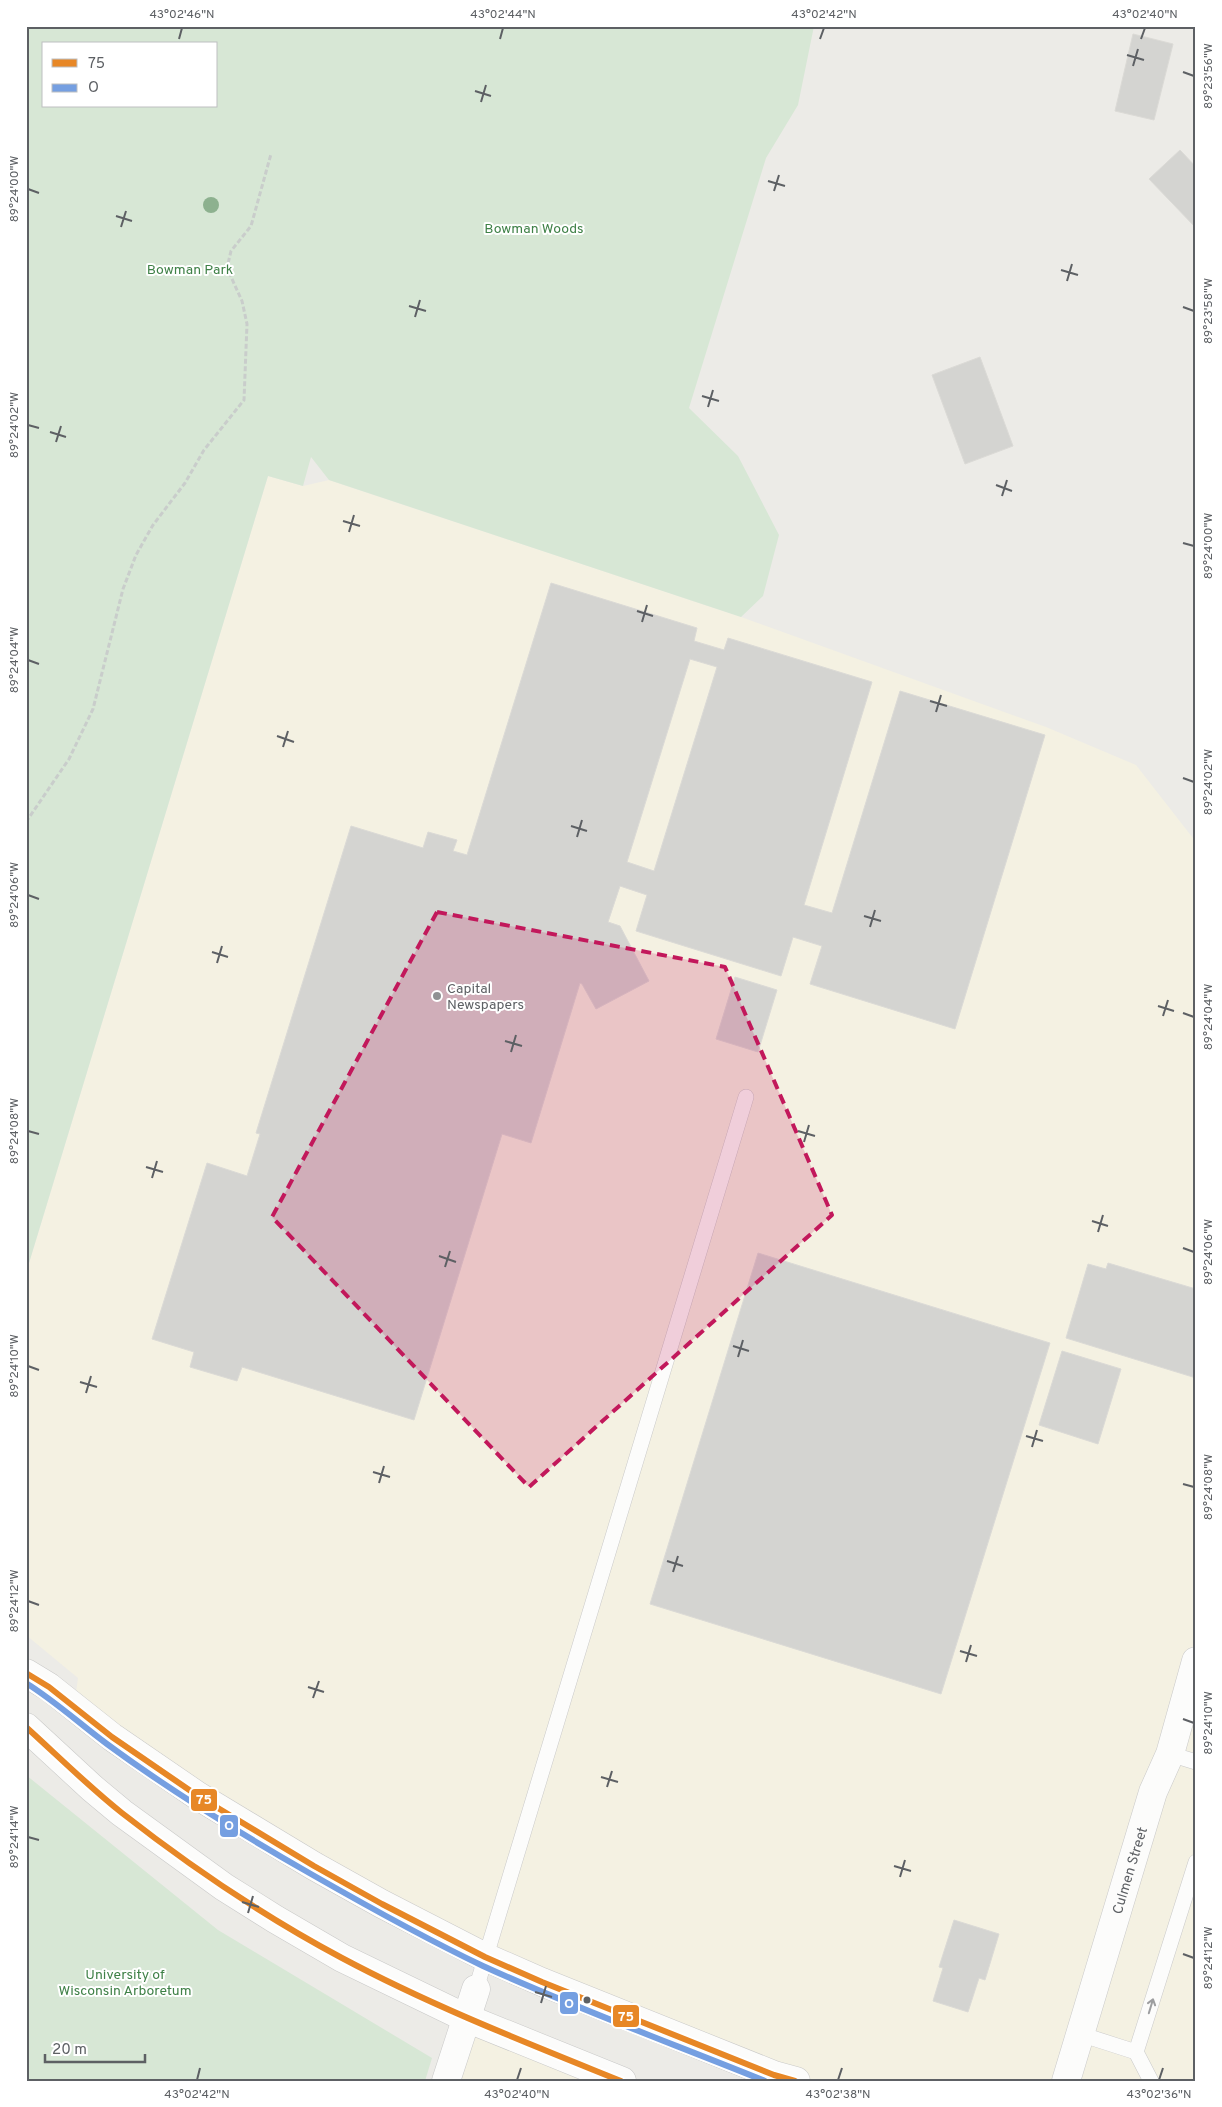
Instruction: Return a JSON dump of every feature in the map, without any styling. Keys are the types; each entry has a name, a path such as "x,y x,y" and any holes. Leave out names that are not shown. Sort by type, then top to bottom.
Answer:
{"main road":[{"name":"Culmen Street","path":"1066,2081 1153,1792 1183,1758 1195,1668"},
{"path":"26,1673 49,1687 112,1737 198,1796 314,1866 485,1957 542,1982 774,2075 796,2081"},
{"path":"26,1728 122,1813 232,1892 342,1958 466,2018 622,2081"},
{"path":"446,2081 476,1989"}],"lane":[{"path":"476,1989 746,1097"},
{"path":"1136,2052 1196,1862"},
{"path":"1080,2034 1136,2052 1151,2081"}],"path":[{"path":"26,822 69,759 93,709 124,589 136,556 153,525 185,483 204,450 244,400 247,324 242,301 227,268 231,251 251,226 272,154"}],"highlighted area":[{"path":"437,912 725,967 832,1215 529,1487 272,1217"}],"shaded area":[{"path":"268,476 303,486 329,480 741,617 1046,727 1136,765 1196,842 1196,2081 796,2081 485,1957 74,1707 78,1678 26,1635 26,1273"},
{"path":"466,2018 622,2081 446,2081"}],"green space":[{"path":"26,26 814,26 798,105 766,158 689,408 738,456 779,535 763,596 741,617 329,480 311,457 303,486 268,476 26,1273"},
{"name":"University of Wisconsin Arboretum","path":"26,1775 218,1930 432,2058 425,2081 26,2081"}],"building":[{"path":"1133,34 1173,44 1154,120 1115,111"},
{"path":"1180,150 1196,167 1196,228 1149,179"},
{"path":"980,357 1013,446 965,464 932,375"},
{"name":"Capital Newspapers","path":"551,583 697,628 694,641 724,650 728,638 872,682 804,905 832,913 900,691 1045,735 955,1029 810,984 822,946 793,937 781,976 636,931 647,895 620,886 608,922 620,926 649,981 596,1009 580,983 531,1143 502,1134 414,1420 242,1367 237,1381 190,1367 194,1352 152,1339 207,1163 247,1176 260,1134 256,1133 351,826 423,848 428,832 457,840 453,851 467,855","holes":["690,659 717,667 654,871 627,862"]},
{"path":"735,977 777,990 758,1052 716,1039"},
{"path":"758,1253 1050,1343 941,1694 650,1604"},
{"path":"1108,1263 1196,1289 1196,1378 1066,1338 1088,1264 1106,1269"},
{"path":"1062,1351 1121,1369 1098,1444 1039,1425"},
{"path":"954,1920 999,1934 985,1980 979,1978 968,2012 933,2001 943,1968 939,1967"}],"transit line":[{"name":"75","path":"26,1673 49,1687 112,1737 198,1796 314,1866 382,1904 485,1957 542,1982 774,2075 795,2081"},
{"name":"O","path":"26,1683 107,1744 182,1796 353,1898 483,1966 588,2011 765,2081"},
{"name":"75","path":"26,1727 97,1792 148,1833 202,1872 285,1926 376,1976 410,1992 621,2081"}],"place":[{"name":"Capital Newspapers","path":"437,996"}],"park label":[{"name":"Bowman Woods","path":"534,228"},
{"name":"Bowman Park","path":"190,269"}]}
